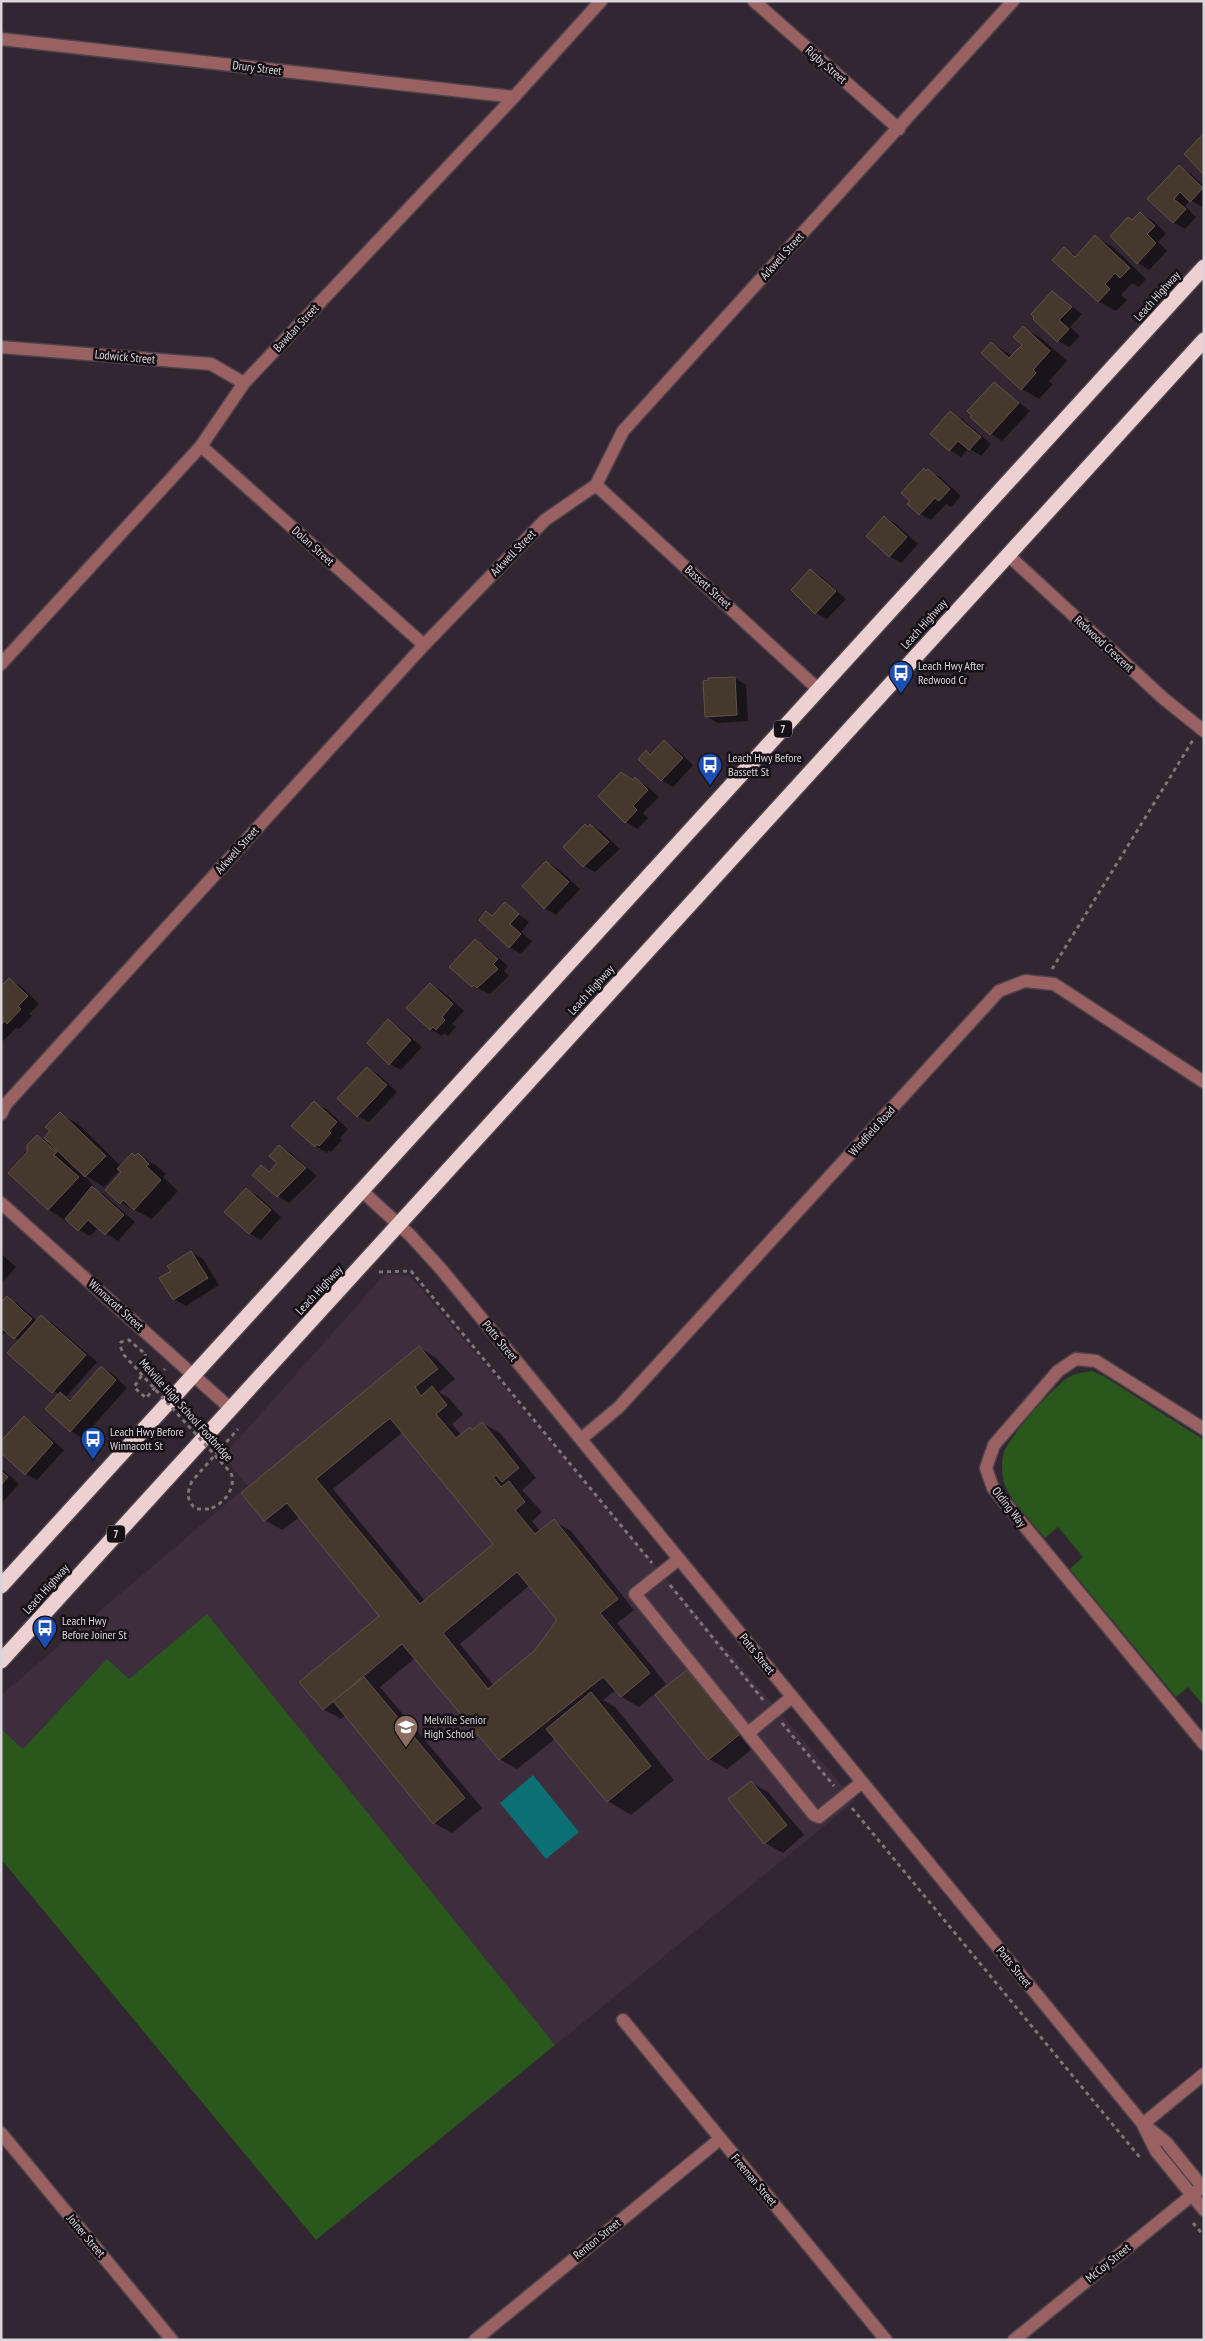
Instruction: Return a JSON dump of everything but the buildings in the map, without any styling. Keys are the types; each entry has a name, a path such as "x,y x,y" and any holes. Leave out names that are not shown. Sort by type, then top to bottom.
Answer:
{"highway":[{"name":"Leach Highway","path":"1,1586 1204,267"},
{"name":"Leach Highway","path":"1,1660 1204,340"}],"street":[{"name":"Bawdan Street","path":"1,664 201,446 244,383 514,97 601,1"},
{"name":"Rigby Street","path":"754,1 899,129"},
{"name":"Arkwell Street","path":"3,1108 424,645 545,520 596,485 623,431 899,129 1012,1"},
{"name":"Drury Street","path":"1,38 514,97"},
{"name":"Lodwick Street","path":"1,347 211,364 244,383"},
{"name":"Dolan Street","path":"201,446 424,645"},
{"name":"Bassett Street","path":"596,485 819,690"},
{"name":"Redwood Crescent","path":"1008,555 1163,698 1202,730"},
{"name":"Windfield Road","path":"581,1439 619,1407 999,991 1026,981 1054,984 1204,1082"},
{"name":"Potts Street","path":"362,1191 399,1225 441,1269 1143,2124 1166,2142 1199,2191 1204,2210"},
{"name":"Winnacott Street","path":"1,1203 230,1408"},
{"name":"Olding Way","path":"1204,1429 1096,1361 1076,1358 1058,1371 994,1445 986,1468 993,1488 1204,1744"},
{"path":"679,1558 635,1594 814,1815 819,1817 862,1782"},
{"path":"748,1733 792,1697"},
{"name":"Freeman Street","path":"623,2020 886,2340"},
{"path":"1143,2124 1204,2074"},
{"name":"Joiner Street","path":"1,2133 172,2340"},
{"name":"Renton Street","path":"475,2340 720,2139"},
{"name":"McCoy Street","path":"1014,2340 1199,2191"}],"path":[{"path":"1048,984 1052,969 1202,730"},
{"name":"Melville High School Footbridge","path":"176,1358 161,1374 158,1383 146,1398 134,1387 148,1366 148,1360 144,1352 129,1340 121,1342 120,1346 124,1355 231,1473 233,1482 225,1499 209,1508"}],"shaded area":[{"name":"Melville Senior High School","path":"385,1274 410,1276 855,1801 316,2240 1,1859 1,1695 247,1486 223,1456"}],"green space":[{"path":"1092,1371 1105,1377 1204,1440 1204,1706 1188,1687 1176,1697 1070,1569 1083,1557 1058,1527 1045,1538 1027,1518 1005,1486 1002,1459 1008,1444 1015,1434 1062,1382 1074,1375"},
{"path":"207,1614 555,2045 316,2240 1,1859 1,1729 23,1749 107,1659 129,1679"}],"water":[{"path":"533,1775 579,1832 546,1859 500,1803"}],"place":[{"name":"Leach Hwy After Redwood Cr","path":"901,694"},
{"name":"Leach Hwy Before Bassett St","path":"710,786"},
{"name":"Leach Hwy Before Winnacott St","path":"93,1460"},
{"name":"Leach Hwy Before Joiner St","path":"45,1649"},
{"name":"Melville Senior High School","path":"406,1748"}]}
